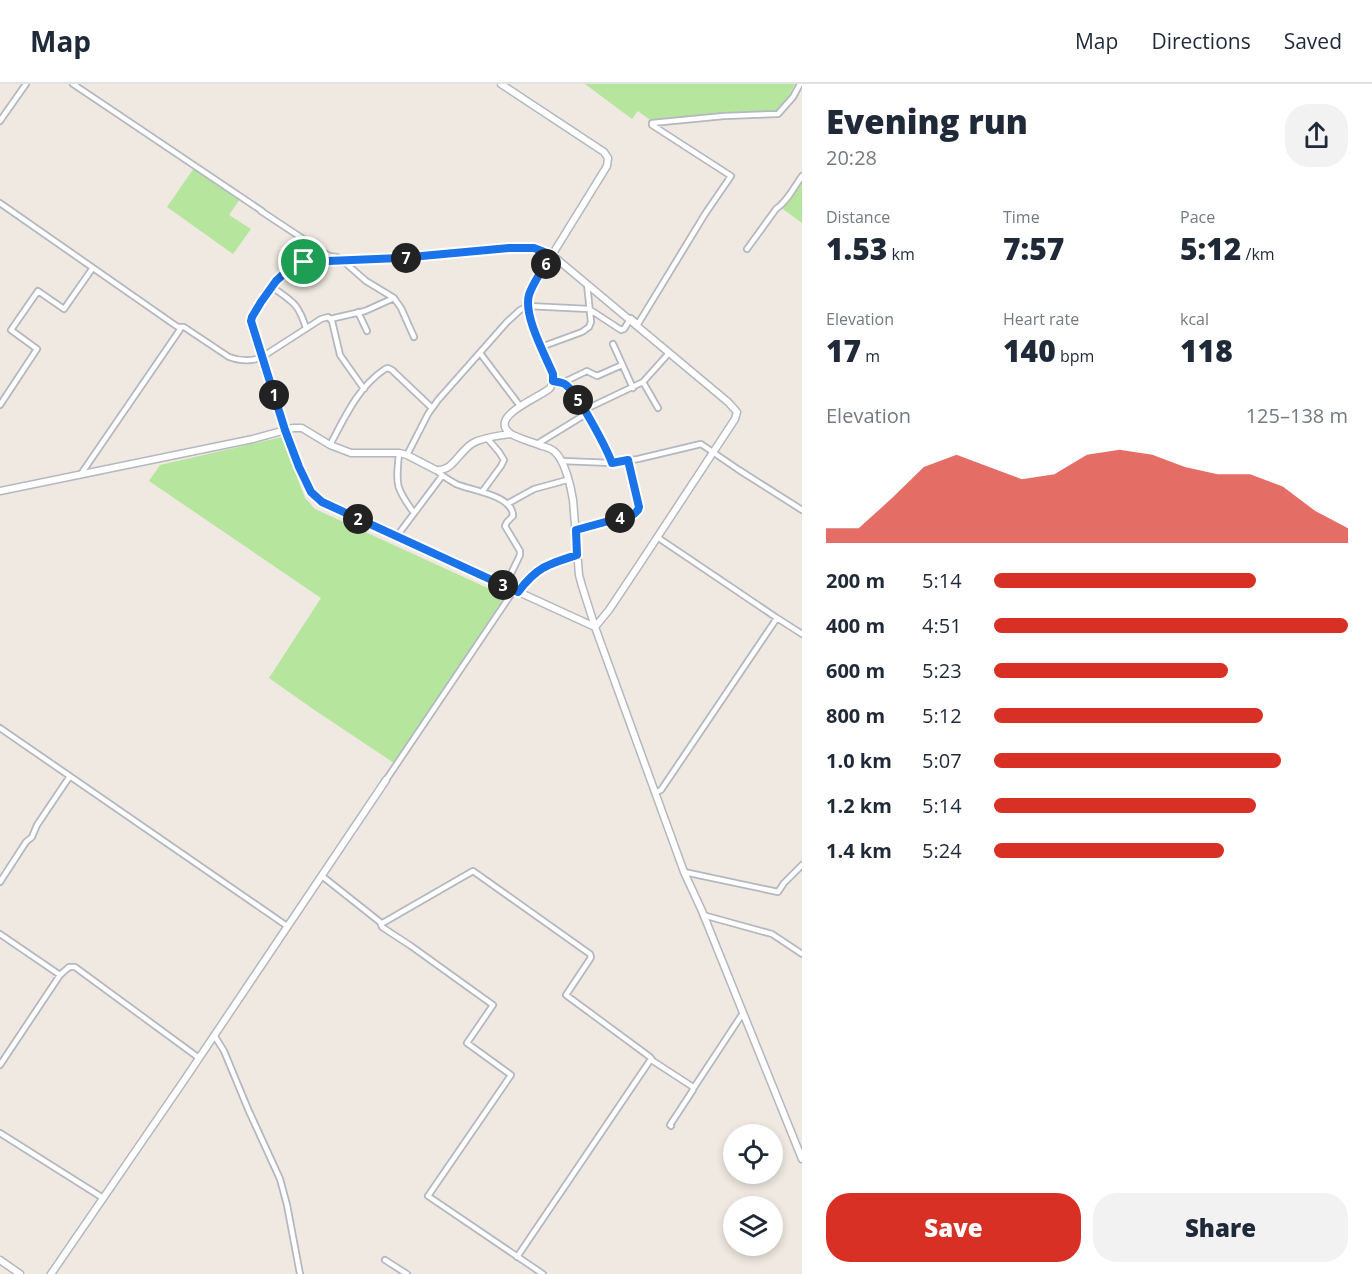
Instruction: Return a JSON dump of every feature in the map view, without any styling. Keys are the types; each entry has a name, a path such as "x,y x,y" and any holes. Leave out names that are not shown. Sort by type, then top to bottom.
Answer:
{"street":[{"path":"0,121 26,84"},
{"path":"73,84 261,212 329,256 342,260 366,281 394,298 414,337"},
{"path":"501,84 604,152 608,158 607,166 530,292 528,306 531,323 553,374 553,381 549,388 513,410 506,420 510,434"},
{"path":"630,320 631,318 638,324 697,226 731,177 652,123 722,116 778,114 793,97 800,84"},
{"path":"747,249 802,176"},
{"path":"0,203 171,323 184,327 229,357 253,361 321,319 358,312 394,298"},
{"path":"540,249 552,255 728,402 737,412 735,419 609,610 595,627 322,502 314,496 285,430 251,321 256,310 283,274 296,265 315,261 540,249"},
{"path":"0,405 37,349 10,330 38,291 64,309 92,269"},
{"path":"541,347 587,329 590,325 587,284"},
{"path":"272,287 295,304 301,312 306,328"},
{"path":"407,455 432,408 520,310 528,306 589,309 621,330 630,320"},
{"path":"358,312 367,331"},
{"path":"330,318 340,355 364,389"},
{"path":"80,475 181,327"},
{"path":"613,344 633,388"},
{"path":"537,444 585,412 643,382 669,352"},
{"path":"480,353 520,406"},
{"path":"562,383 585,371 597,376 622,364"},
{"path":"330,445 346,413 364,389 385,369 390,369 432,408"},
{"path":"553,381 562,383 571,390 612,463"},
{"path":"643,382 658,408"},
{"path":"0,491 302,428 330,445 351,453 407,455 436,470 456,484 482,492 507,504 513,516 505,526 520,553 506,586"},
{"path":"436,470 446,469 468,446 475,442 510,434 555,451 562,461 571,490 579,575 595,627 684,872 704,915 802,1159"},
{"path":"482,492 504,460 487,438"},
{"path":"562,461 612,463 699,444 704,445 802,510"},
{"path":"399,453 398,489 414,513"},
{"path":"576,530 634,514 638,510 628,460"},
{"path":"397,536 442,476"},
{"path":"507,504 534,489 567,480"},
{"path":"657,537 802,634"},
{"path":"51,1274 516,591 542,567 577,555"},
{"path":"655,793 661,790 777,618"},
{"path":"0,728 287,926"},
{"path":"0,882 26,842 32,837 37,825 70,776"},
{"path":"684,872 778,892 802,865"},
{"path":"381,924 473,871 590,954 590,959 566,995 693,1089"},
{"path":"322,876 381,924 493,1005 467,1043 511,1075 428,1196 543,1274"},
{"path":"704,915 772,934 802,954"},
{"path":"0,934 60,975"},
{"path":"0,1065 60,975 69,967 75,967 199,1058"},
{"path":"670,1126 743,1013"},
{"path":"214,1035 224,1050 280,1179 300,1274"},
{"path":"517,1257 651,1059"},
{"path":"0,1133 103,1198"},
{"path":"0,1260 20,1274"},
{"path":"385,1260 407,1274"}],"green space":[{"path":"585,84 795,84 778,111 650,120 638,111 632,119"},
{"path":"194,168 240,199 229,215 251,229 233,254 167,207"},
{"path":"802,180 802,223 783,209"},
{"path":"282,437 305,498 315,509 505,596 394,763 269,678 321,598 149,481 160,465"}],"route":[{"path":"509,248 534,248 552,255 529,295 531,323 553,374 553,381 566,385 571,390 612,463 628,460 638,510 634,514 576,530 577,555 542,567 518,592 318,500 311,492 299,467 251,326 252,317 276,281 289,269 304,262 400,258 509,248"}]}
